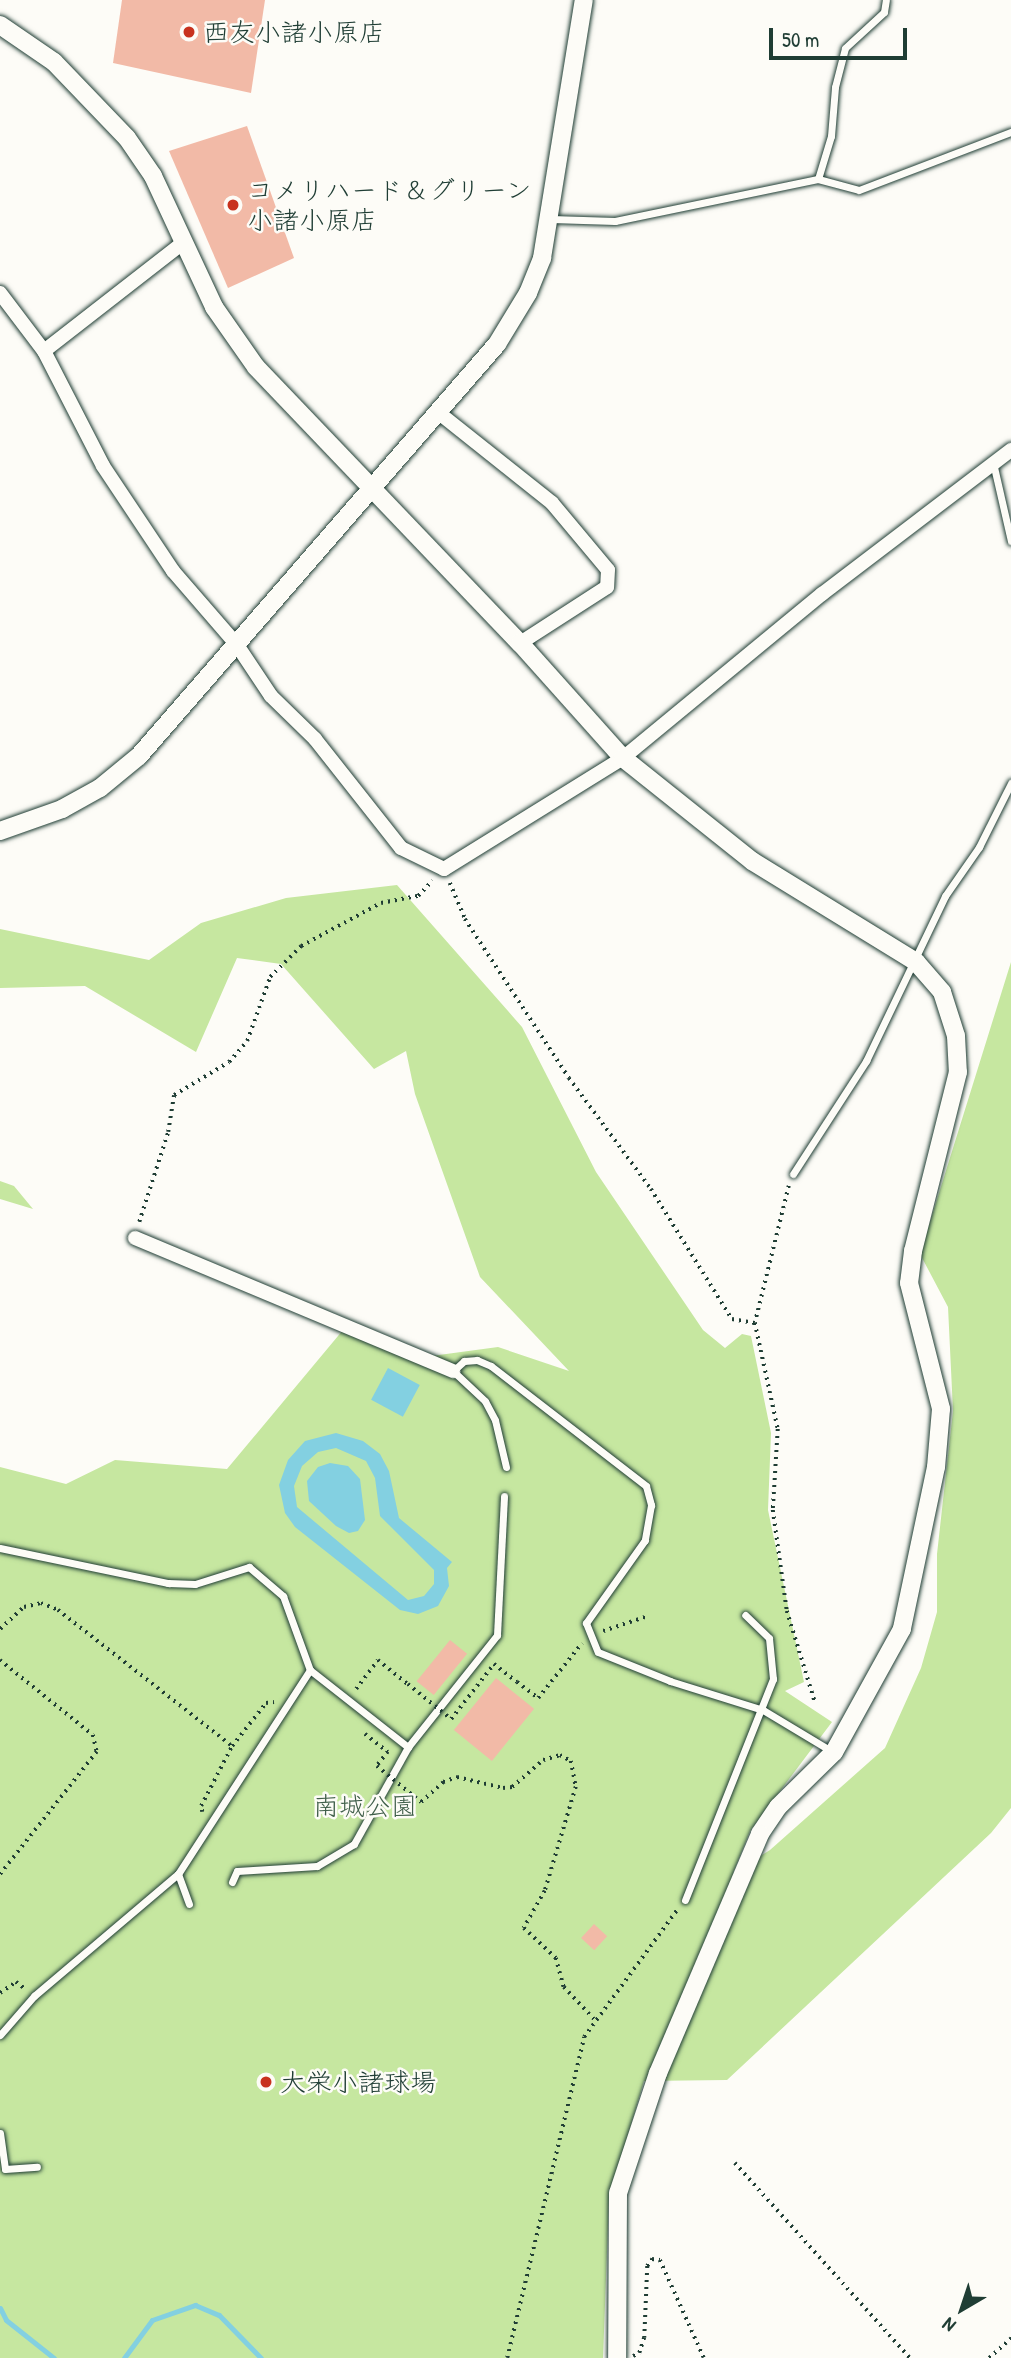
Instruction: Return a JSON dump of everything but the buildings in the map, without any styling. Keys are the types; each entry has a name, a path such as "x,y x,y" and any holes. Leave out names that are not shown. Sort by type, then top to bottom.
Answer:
{"street":[{"path":"0,831 62,809 100,788 139,756 439,413 513,319 542,258 551,219 584,0"},
{"path":"0,25 54,62 127,138 153,176 214,307 239,347 520,643 623,758 752,861 916,962 942,992 956,1036 958,1072 909,1283 941,1409 936,1467 902,1629 834,1752 778,1807 760,1834 658,2073 618,2193 617,2358"},
{"path":"44,351 184,242"},
{"path":"0,293 44,351 103,466 173,571 237,645 271,696 315,739 401,848 444,869 623,758 822,594 994,467 1011,450"},
{"path":"439,413 552,503 608,570 607,587 520,643"},
{"path":"135,1238 453,1371"}],"lane":[{"path":"551,219 615,221 808,185 818,179 831,136 835,87 845,48 884,12 886,0"},
{"path":"818,179 859,190 1011,132"},
{"path":"994,467 1011,541"},
{"path":"793,1174 866,1061 916,962 945,896 979,847 1011,783"},
{"path":"506,1467 495,1420 485,1401 453,1371 464,1361 477,1360 491,1366 646,1486 651,1505 645,1540 595,1605 586,1623 588,1636 598,1652 763,1710 834,1752"},
{"path":"232,1882 237,1871 317,1866 354,1844 408,1746 498,1635 504,1496"},
{"path":"0,1548 168,1583 195,1584 249,1567 283,1596 310,1670 408,1746"},
{"path":"685,1900 763,1710 773,1679 769,1638 745,1615"},
{"path":"0,2035 34,1996 178,1874 310,1670"},
{"path":"178,1874 189,1904"},
{"path":"0,2133 5,2169 37,2167"}],"path":[{"path":"135,1238 167,1132 174,1095 229,1062 247,1041 270,977 301,946 324,933 381,903 418,897 444,869 466,919 569,1078 652,1189 732,1319 755,1323"},
{"path":"793,1174 755,1323 778,1429 774,1510 787,1611 808,1669 815,1702"},
{"path":"0,1629 24,1607 41,1603 58,1610 232,1746"},
{"path":"348,1699 378,1660 450,1719 494,1664 538,1698 588,1636 648,1616"},
{"path":"0,1660 93,1735 97,1752 0,1875"},
{"path":"206,1827 201,1806 232,1746 266,1703 288,1701"},
{"path":"365,1734 387,1752 377,1766 421,1802 443,1782 457,1777 503,1788 512,1787 543,1760 560,1755 571,1761 576,1787 545,1891 524,1928 556,1958 564,1987 594,2019"},
{"path":"507,2358 584,2037 594,2019 685,1900"},
{"path":"0,1993 16,1982 34,1996"},
{"path":"735,2163 910,2358"},
{"path":"617,2358 639,2353 648,2266 652,2259 660,2260 704,2358"},
{"path":"989,2358 1011,2338"},
{"path":"697,2358 698,2349"}],"green space":[{"name":"南城公園","path":"397,885 522,1027 596,1172 703,1330 725,1348 742,1334 751,1336 771,1433 768,1510 804,1682 785,1691 832,1722 750,1831 733,1873 770,1850 885,1748 921,1668 937,1612 937,1554 953,1411 948,1307 920,1254 1011,962 1011,1808 991,1833 727,2080 644,2081 609,2198 603,2358 0,2358 0,1467 66,1484 115,1460 227,1469 348,1324 424,1357 498,1347 569,1371 480,1277 415,1094 406,1051 374,1069 281,964 237,958 196,1052 85,986 0,988 0,929 149,960 201,923 286,898"},
{"path":"0,1181 14,1186 33,1209 0,1199"}],"water":[{"path":"388,1368 420,1385 403,1417 371,1400"},
{"path":"336,1433 363,1441 380,1454 389,1471 399,1518 452,1562 447,1568 449,1586 438,1606 418,1614 400,1610 295,1527 285,1513 279,1485 288,1460 305,1441","holes":["336,1448 366,1461 375,1478 380,1516 434,1570 434,1584 424,1596 408,1600 297,1507 294,1486 302,1466 318,1452"]},
{"path":"330,1463 348,1466 360,1479 365,1520 358,1531 349,1533 336,1526 309,1501 307,1481 318,1467"}],"waterway":[{"path":"124,2358 152,2320 195,2305 219,2315 261,2358"},
{"path":"0,2308 6,2320 54,2358"}],"place":[{"name":"西友小諸小原店","path":"189,32"},
{"name":"コメリハード＆グリーン 小諸小原店","path":"233,205"},
{"name":"大栄小諸球場","path":"266,2082"}]}
